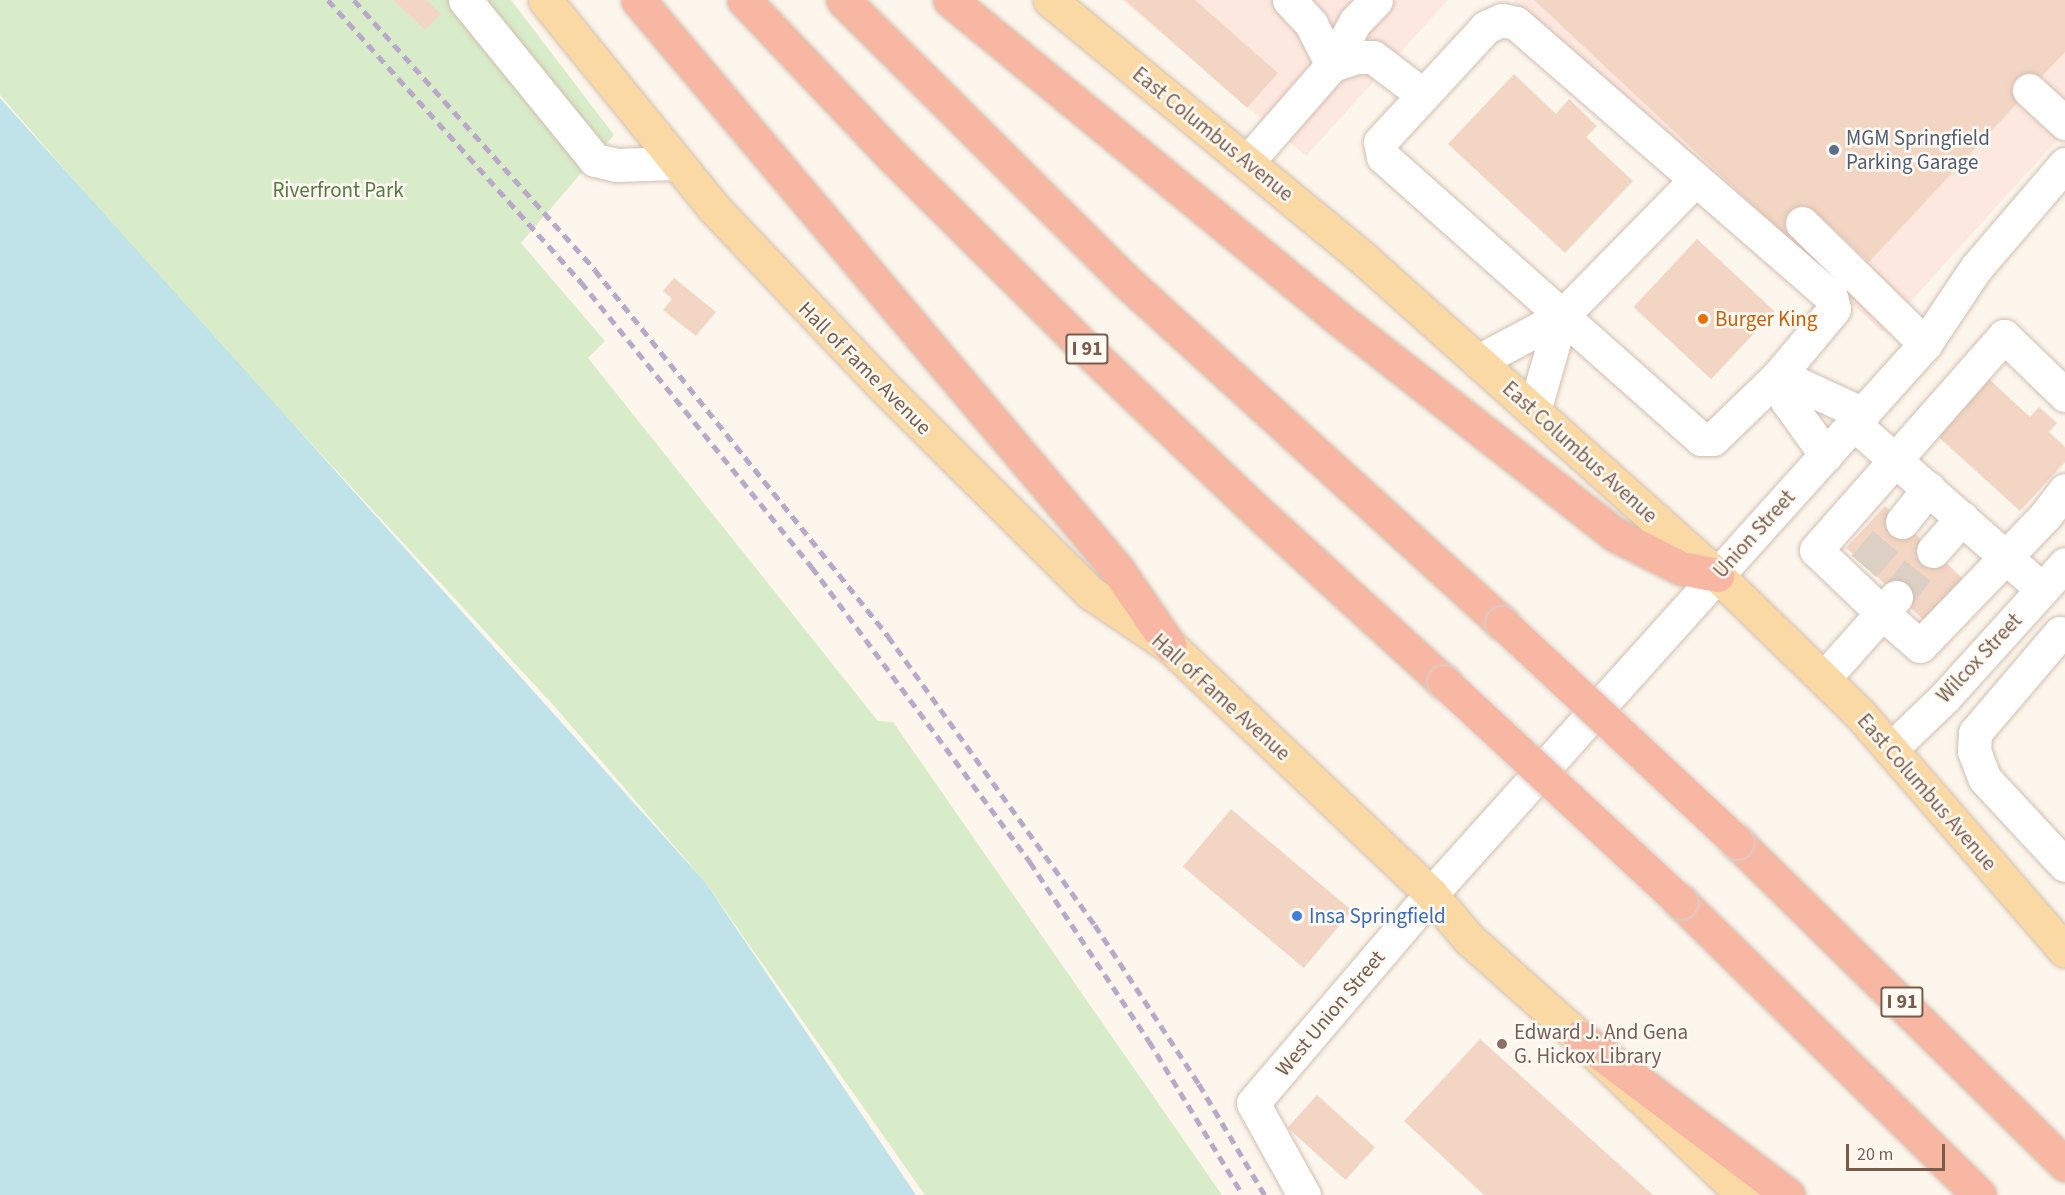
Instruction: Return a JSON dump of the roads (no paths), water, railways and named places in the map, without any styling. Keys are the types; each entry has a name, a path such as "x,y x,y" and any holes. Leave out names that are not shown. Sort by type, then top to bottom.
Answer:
{"highway":[{"path":"638,0 1117,569 1170,646"},
{"name":"I 91","path":"744,0 902,165 1076,339 1262,516 1681,902 1979,1195"},
{"name":"I 91","path":"843,0 1128,283 1502,623 1737,842 2065,1164"},
{"path":"950,0 1340,320 1614,534 1681,568 1717,575"},
{"path":"1579,1037 1788,1195"}],"main road":[{"name":"Hall of Fame Avenue","path":"545,0 676,163 803,305 1067,569 1092,593 1170,646 1431,894 1469,939 1579,1037 1743,1195"},
{"name":"East Columbus Avenue","path":"1050,0 1248,161 1478,361 1717,575 1824,678 1891,749 2062,941"}],"street":[{"path":"465,0 595,160 616,165 676,163"},
{"path":"1289,0 1311,24 1332,65"},
{"path":"1248,161 1332,65 1355,22 1376,0"},
{"path":"1502,21 1516,23 1694,181 1831,297 1834,309 1779,375 1713,439 1701,439 1561,317 1383,156 1380,142 1422,94 1486,27 1502,21"},
{"path":"1332,65 1356,57 1372,57 1422,94"},
{"path":"2029,90 2065,123"},
{"name":"Union Street","path":"1431,894 1925,344 1976,268 2065,164"},
{"path":"1478,361 1561,317 1694,181"},
{"path":"1802,223 1925,344"},
{"path":"1534,411 1561,317"},
{"path":"2065,395 2004,336 1816,550 1857,574 1890,604 1920,646 2005,555 2046,515 2065,489"},
{"path":"1779,375 1858,419 1895,459 2005,555 2063,636 1975,733 1974,751 1985,778 2065,865"},
{"path":"1779,375 1787,401 1826,455"},
{"path":"1902,522 1929,488"},
{"path":"1933,551 1962,518"},
{"name":"Wilcox Street","path":"1891,749 1944,697 2065,564"},
{"path":"1824,678 1890,604"},
{"name":"West Union Street","path":"1304,1195 1253,1103 1431,894"}],"water":[{"path":"0,98 705,882 916,1195 0,1195"}],"tunnel":[{"path":"1864,566 1902,522"},
{"path":"1897,596 1933,551"}],"railway":[{"path":"328,0 581,282 812,567 1030,862 1149,1041 1243,1195"},
{"path":"354,0 595,270 888,636 1095,925 1199,1084 1265,1195"}],"place":[{"name":"MGM Springfield Parking Garage","path":"1834,150"},
{"name":"Burger King","path":"1703,319"},
{"name":"Insa Springfield","path":"1297,916"},
{"name":"Edward J. And Gena G. Hickox Library","path":"1502,1044"}],"park label":[{"name":"Riverfront Park","path":"338,190"}]}
